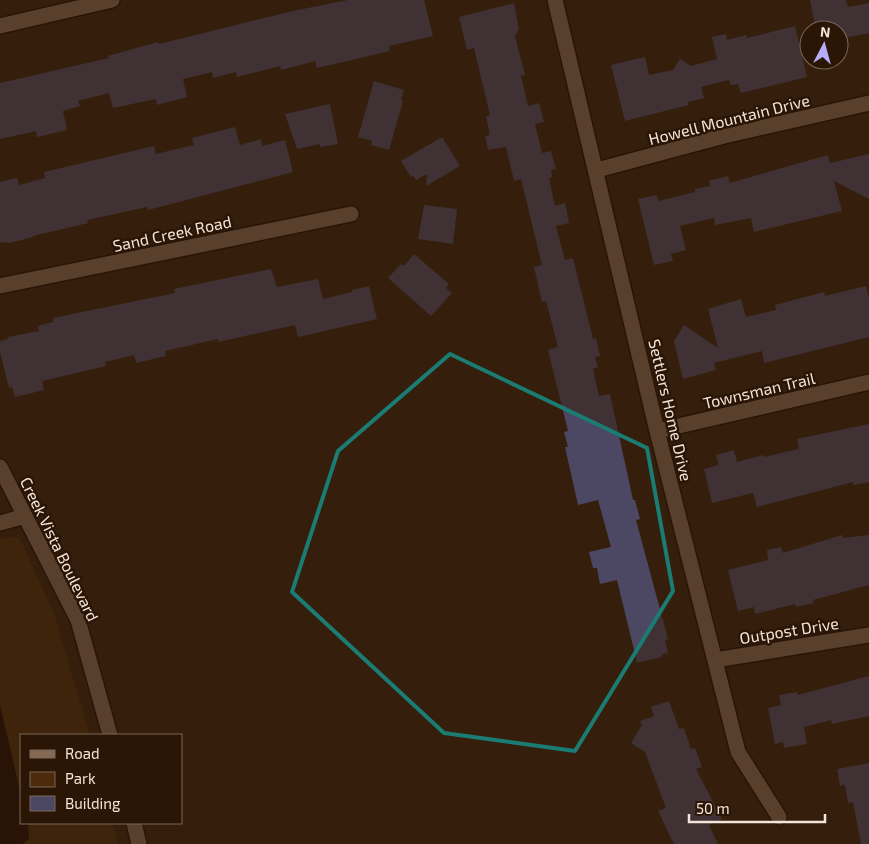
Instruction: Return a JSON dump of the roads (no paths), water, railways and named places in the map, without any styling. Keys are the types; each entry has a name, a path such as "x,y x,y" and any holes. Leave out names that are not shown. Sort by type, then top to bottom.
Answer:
{"street":[{"path":"0,26 112,0"},
{"name":"Settlers Home Drive","path":"555,0 597,170 657,431 738,752 779,817"},
{"name":"Howell Mountain Drive","path":"597,170 724,136 869,104"},
{"name":"Sand Creek Road","path":"0,286 351,214"},
{"name":"Townsman Trail","path":"657,431 869,382"},
{"name":"Creek Vista Boulevard","path":"0,467 78,620 110,734"},
{"path":"0,523 25,516"},
{"name":"Outpost Drive","path":"715,660 869,635"},
{"path":"134,824 140,844"}]}
